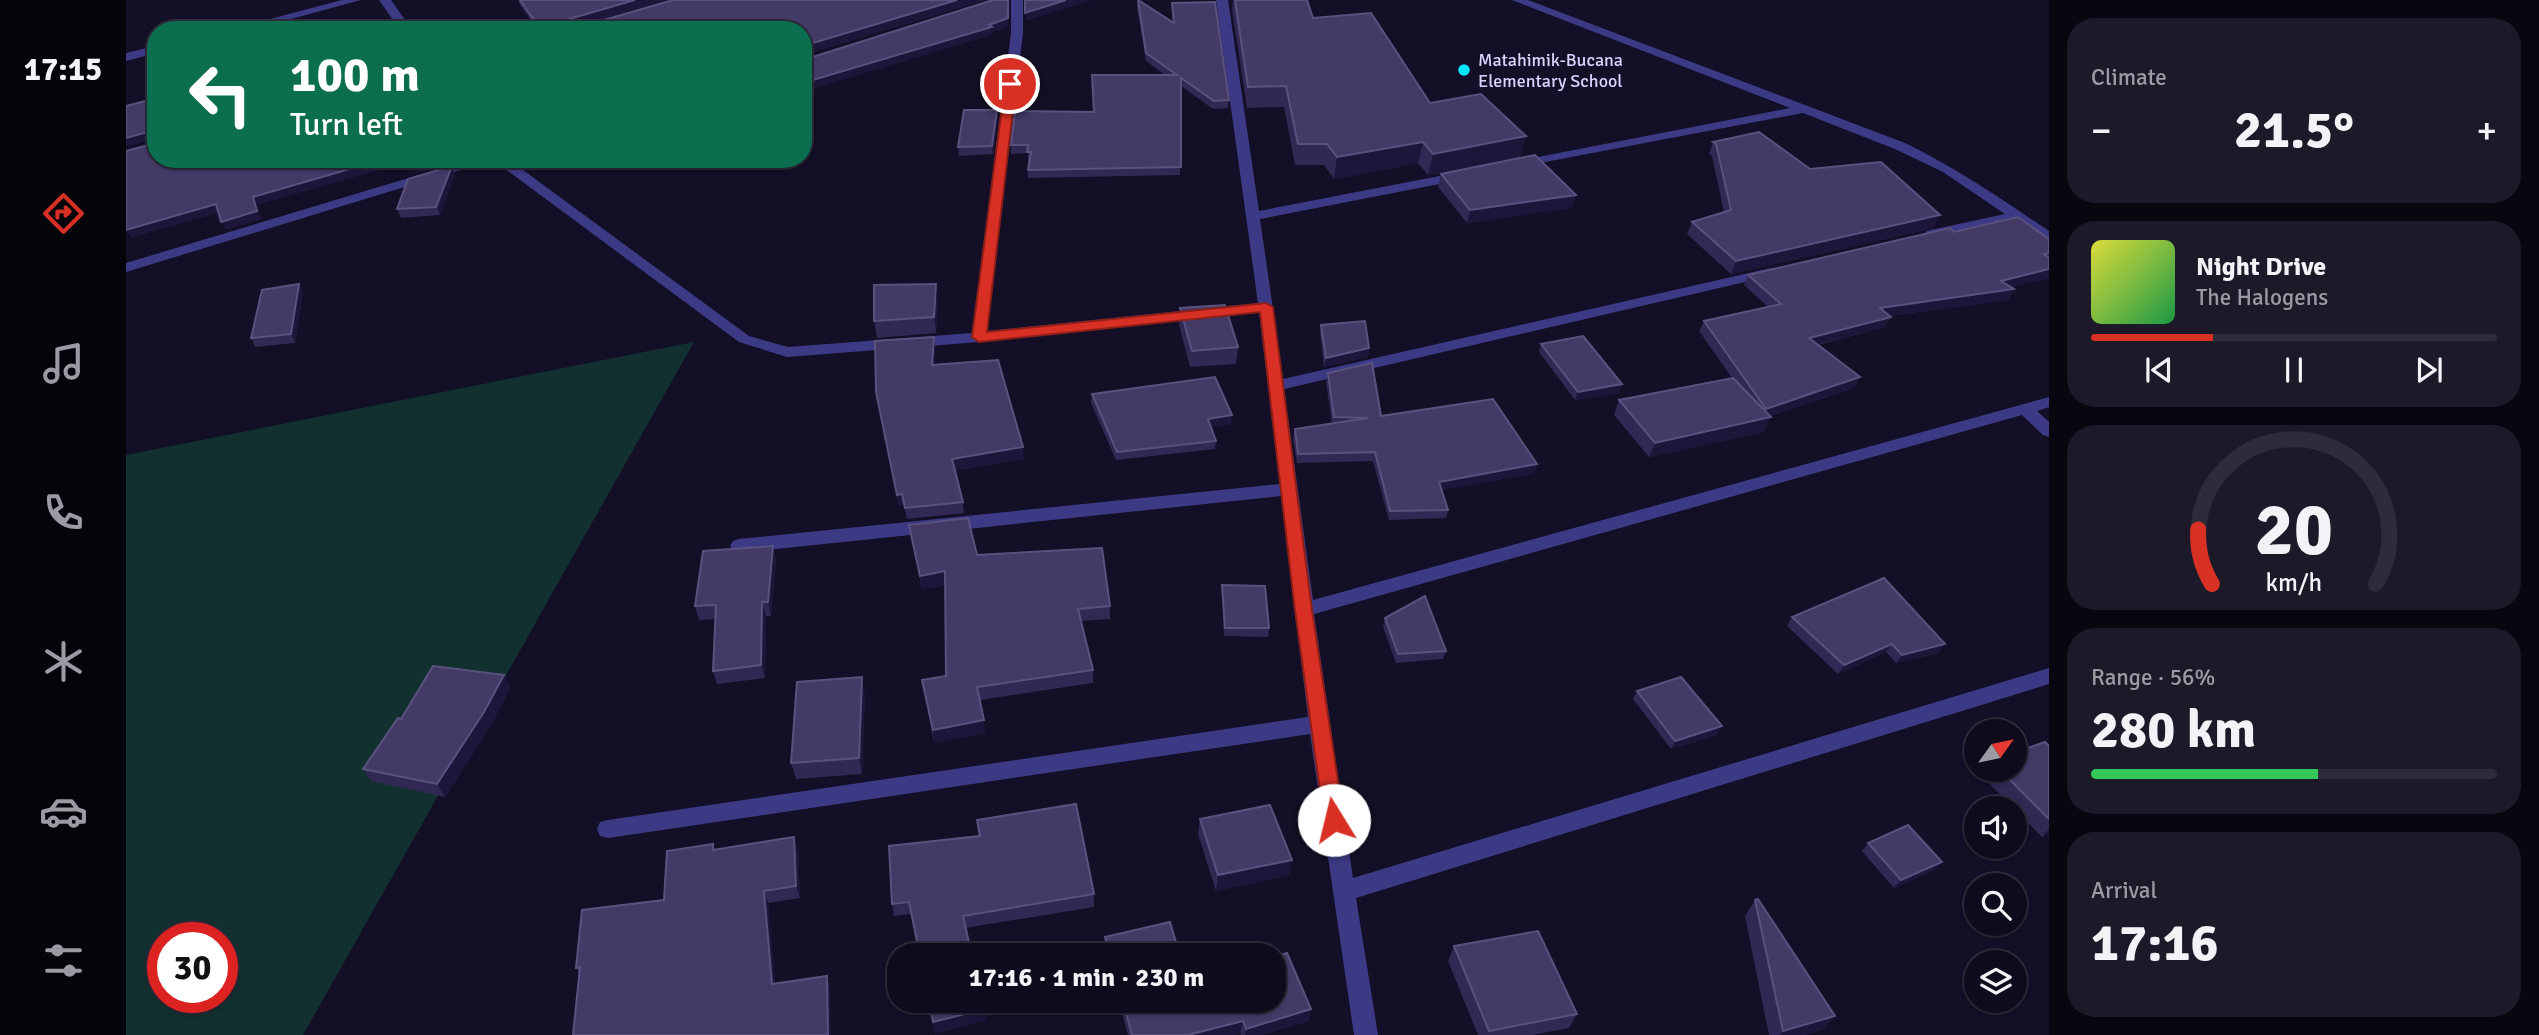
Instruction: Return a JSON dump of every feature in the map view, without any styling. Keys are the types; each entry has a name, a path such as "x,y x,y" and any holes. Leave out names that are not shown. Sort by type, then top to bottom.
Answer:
{"street":[{"path":"271,21 355,0"},
{"path":"385,0 400,21"},
{"path":"979,337 1017,33 1017,0"},
{"path":"1222,0 1254,216 1319,724 1366,1035"},
{"path":"1517,0 1900,146 1948,169 2049,237"},
{"path":"126,57 147,51"},
{"path":"1510,166 1807,109"},
{"path":"126,268 457,168"},
{"path":"511,168 744,340 769,349 787,352 979,337 1266,307"},
{"path":"1254,216 1470,174"},
{"path":"1922,236 2017,215"},
{"path":"1276,386 1788,268"},
{"path":"1304,610 2049,402"},
{"path":"2025,409 2049,431"},
{"path":"739,545 1290,489"},
{"path":"1345,891 2049,676"},
{"path":"608,830 1319,724"}],"green space":[{"path":"694,342 303,1035 126,1035 126,455"}],"building":[{"path":"520,0 635,0 568,21 535,21"},
{"path":"673,0 957,0 812,43 812,21 600,21"},
{"path":"993,0 1008,0 1008,18 989,25 992,27 812,80 812,57"},
{"path":"1025,0 1066,0 1025,13"},
{"path":"1138,0 1174,23 1172,3 1215,2 1229,100 1214,101 1181,78 1181,167 1028,170 1031,152 1027,152 1028,145 1011,145 1015,111 1094,112 1092,75 1177,75 1146,53"},
{"path":"1235,0 1307,0 1313,18 1371,13 1430,103 1481,94 1526,136 1433,154 1423,142 1337,157 1327,144 1298,144 1286,86 1248,87"},
{"path":"147,101 147,132 126,138 126,106"},
{"path":"964,110 997,110 992,146 958,147"},
{"path":"1759,132 1810,169 1881,162 1940,215 1736,261 1692,222 1731,210 1716,144 1713,142"},
{"path":"147,145 147,168 353,168 253,197 257,211 221,222 216,204 126,230 126,151"},
{"path":"1535,155 1576,195 1470,210 1441,174"},
{"path":"451,168 436,207 397,209 408,179"},
{"path":"2018,217 2049,239 2049,253 2044,254 2049,258 2049,269 2001,281 2014,289 1880,308 1891,317 1809,338 1860,377 1766,409 1704,321 1781,304 1748,275 1950,228 1954,232"},
{"path":"299,284 291,334 251,338 262,290"},
{"path":"936,284 934,317 874,321 874,285"},
{"path":"1225,305 1238,347 1192,351 1180,308"},
{"path":"1365,321 1369,348 1326,358 1321,325"},
{"path":"1583,336 1622,384 1578,392 1541,344"},
{"path":"934,337 932,365 998,360 1023,447 952,459 963,502 905,508 902,494 897,495 876,392 875,341"},
{"path":"1372,363 1381,416 1493,399 1537,464 1439,482 1448,510 1390,511 1375,452 1298,454 1295,429 1368,418 1334,417 1328,373"},
{"path":"1215,377 1232,415 1208,419 1216,441 1117,452 1092,394"},
{"path":"1733,378 1771,417 1655,443 1619,400"},
{"path":"968,518 977,555 1102,548 1110,606 1078,609 1093,670 977,687 984,720 933,730 922,680 946,676 945,571 920,576 909,525"},
{"path":"773,546 768,602 762,602 761,665 713,671 716,605 695,606 703,551"},
{"path":"1884,578 1945,644 1902,655 1892,644 1844,665 1792,617"},
{"path":"1222,585 1265,586 1269,628 1225,628"},
{"path":"1425,596 1446,651 1398,654 1385,618"},
{"path":"433,666 504,675 484,712 437,784 363,769 398,718 401,719"},
{"path":"862,677 859,758 791,763 797,682"},
{"path":"1681,677 1722,726 1675,741 1637,691"},
{"path":"2045,742 2049,746 2049,819 2012,782 2027,782 2027,748"},
{"path":"1076,804 1094,894 963,916 969,943 917,943 909,902 892,904 889,846 980,836 977,820"},
{"path":"1270,805 1292,860 1218,875 1200,819"},
{"path":"1908,825 1942,862 1901,880 1868,843"},
{"path":"794,837 796,886 764,891 772,984 827,976 828,1035 573,1035 582,910 664,900 667,851 713,844 713,850"},
{"path":"1758,899 1835,1016 1783,1031 1755,900"},
{"path":"1170,922 1176,943 1107,943 1105,937"},
{"path":"1538,931 1577,1014 1489,1031 1454,946"},
{"path":"1286,953 1311,1009 1246,1029 1243,1021 1188,1035 1132,1035 1126,1013 1286,1013"},
{"path":"931,1013 969,1013 933,1022"}],"place":[{"name":"Matahimik-Bucana Elementary School","path":"1464,70"}],"route":[{"path":"1010,84 979,337 1266,307 1319,724 1334,820"}]}
